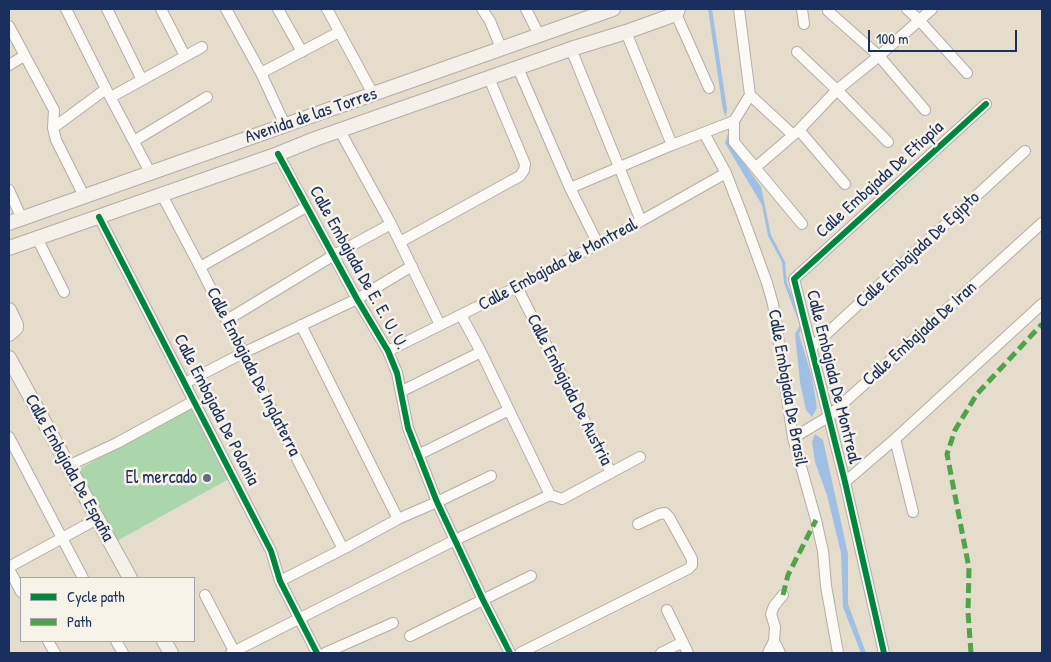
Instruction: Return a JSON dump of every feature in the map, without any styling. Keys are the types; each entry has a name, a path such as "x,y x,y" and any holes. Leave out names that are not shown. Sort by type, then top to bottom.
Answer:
{"main road":[{"name":"Avenida de las Torres","path":"15,221 152,174 501,48 591,12 613,9"},
{"path":"9,248 571,49 626,32 677,11"},
{"path":"307,118 315,140"},
{"path":"9,310 16,325 16,328 9,334"},
{"name":"Calle Embajada De España","path":"9,358 129,577"},
{"path":"165,642 171,653"}],"street":[{"path":"66,9 108,93 152,174"},
{"path":"161,9 185,56"},
{"path":"226,9 261,73 285,125"},
{"path":"278,9 302,52"},
{"path":"327,9 373,94"},
{"path":"526,9 539,34"},
{"path":"739,9 750,95 796,132 845,184"},
{"path":"802,9 804,24"},
{"path":"907,9 967,73"},
{"path":"756,168 796,132 837,90 932,9"},
{"path":"107,10 142,80"},
{"path":"484,10 501,48"},
{"path":"677,11 709,88"},
{"path":"828,11 879,56 925,110"},
{"path":"9,26 54,110 53,128 56,140 84,196"},
{"path":"261,73 340,32"},
{"path":"626,32 672,145"},
{"path":"53,128 108,93 142,80 202,47"},
{"path":"571,49 642,221"},
{"path":"797,52 888,142"},
{"path":"9,65 24,56"},
{"path":"518,68 570,188 598,244"},
{"path":"400,242 520,176 524,170 525,164 490,78"},
{"path":"570,188 704,132 728,124 750,95"},
{"path":"134,140 207,96"},
{"name":"Calle Embajada De Etiopía","path":"794,279 986,104"},
{"path":"728,124 734,142 802,224"},
{"path":"340,131 391,224 440,325"},
{"name":"Calle Embajada De Brasil","path":"704,132 726,173 744,216 773,304 792,438 820,536 826,586 838,653"},
{"name":"Calle Embajada De Egipto","path":"811,348 1025,151"},
{"name":"Calle Embajada De E. E. U. U.","path":"278,154 357,299 388,351 402,390 408,428 418,455 437,502 510,653"},
{"name":"Calle Embajada de Montreal","path":"388,351 461,316 642,221 726,173"},
{"path":"9,190 15,221"},
{"name":"Calle Embajada De Inglaterra","path":"162,195 343,549"},
{"path":"200,267 306,207"},
{"name":"Calle Embajada De Polonia","path":"99,217 271,551 280,581 317,653"},
{"name":"Calle Embajada De Iran","path":"792,438 828,418 1042,223"},
{"path":"227,320 334,255 391,224"},
{"path":"37,238 64,292"},
{"path":"185,383 242,353 357,299 412,266"},
{"name":"Calle Embajada De Montreal","path":"794,279 845,482 884,653"},
{"name":"Calle Embajada De Austria","path":"233,653 455,540 550,495 562,499 611,473 516,287"},
{"path":"845,482 895,440 1042,304"},
{"path":"461,316 550,495"},
{"path":"301,325 398,519"},
{"path":"402,390 480,352"},
{"path":"68,466 117,443 194,400"},
{"path":"418,455 509,410"},
{"path":"9,437 82,577"},
{"path":"895,440 913,512"},
{"path":"611,473 640,457"},
{"path":"280,581 398,519 491,476"},
{"path":"520,653 688,569 692,565 692,560 665,513 638,524"},
{"path":"20,590 9,568 97,519"},
{"path":"410,636 531,576"},
{"path":"205,595 233,653"},
{"path":"768,653 774,641 775,627 771,614 774,606 784,595"},
{"path":"667,610 688,653"},
{"path":"325,653 393,623"},
{"path":"774,641 780,653"},
{"path":"49,642 55,653"},
{"path":"661,653 683,642"}],"green space":[{"path":"198,402 234,476 115,542 78,470"}],"water":[{"path":"708,9 712,9 727,109 726,117 723,110"},
{"path":"728,133 728,141 761,187 771,235 785,262 787,283 804,325 799,334 812,377 817,408 812,417 806,410 800,382 795,334 800,325 784,283 782,262 768,236 762,205 725,143"},
{"path":"815,434 823,440 848,554 848,604 866,653 861,653 843,607 841,553 827,495 815,462 812,442"}],"marked path":[{"path":"971,653 968,612 969,568 947,454 955,430 977,394 1042,324"},
{"path":"783,595 788,575 816,520"}],"cycle path":[{"path":"884,653 845,482 794,279 986,104"},
{"path":"278,154 357,299 388,351 397,373 408,428 437,502 510,653"},
{"path":"99,217 271,551 280,581 317,653"}],"place":[{"name":"El mercado","path":"207,478"}]}
